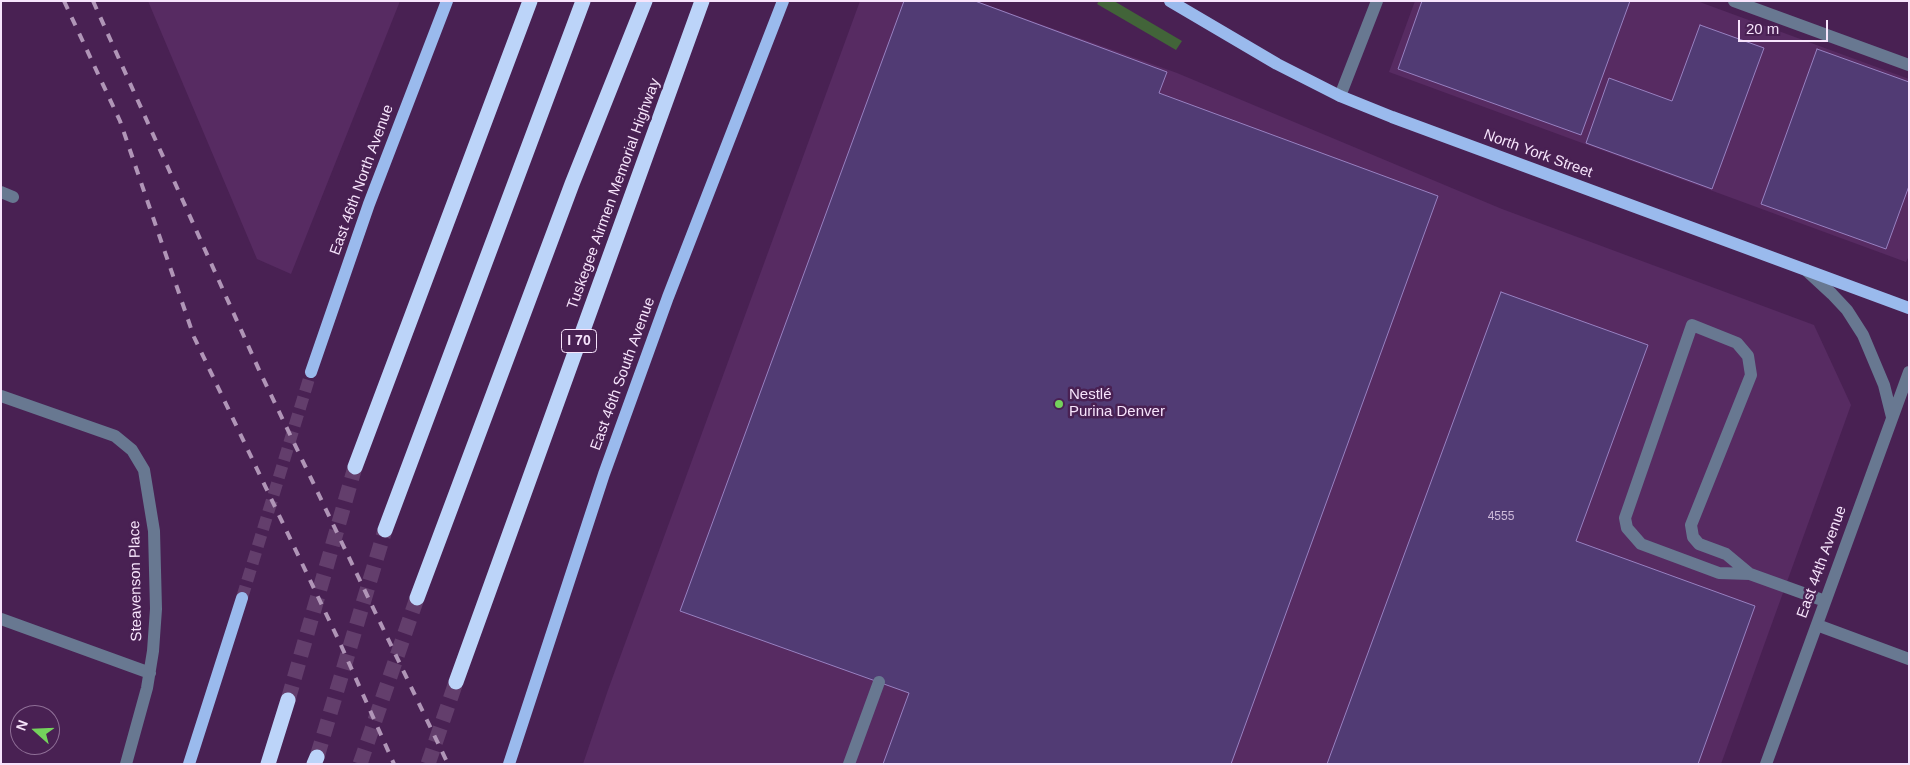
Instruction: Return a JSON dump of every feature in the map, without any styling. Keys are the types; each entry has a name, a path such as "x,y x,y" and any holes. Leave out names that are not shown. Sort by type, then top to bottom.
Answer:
{"highway":[{"path":"355,467 530,1"},
{"path":"385,530 583,1"},
{"path":"416,598 572,184 645,1"},
{"name":"Tuskegee Airmen Memorial Highway","path":"456,682 702,1"},
{"path":"268,764 288,700"}],"main road":[{"name":"East 46th North Avenue","path":"311,372 369,204 447,1"},
{"name":"East 46th South Avenue","path":"509,764 604,474 668,297 783,1"},
{"name":"North York Street","path":"1170,1 1277,64 1340,96 1410,124 1909,308"},
{"path":"189,764 242,598"}],"street":[{"path":"1340,96 1377,1"},
{"path":"1734,1 1909,66"},
{"path":"1806,270 1847,310 1862,335 1884,385 1892,417"},
{"path":"1750,574 1726,554 1699,544 1693,537 1691,525 1751,374 1748,356 1737,343 1692,325 1625,518 1627,528 1641,544 1719,573 1750,574 1825,602"},
{"name":"East 44th Avenue","path":"1766,764 1909,372"},
{"name":"Steavenson Place","path":"1,396 115,436 132,450 144,470 154,531 156,609 150,673 126,764"},
{"path":"1,619 150,673"},
{"path":"1817,625 1909,659"},
{"path":"849,764 879,682"}],"shaded area":[{"path":"148,1 400,1 291,274 257,259"},
{"path":"860,1 976,1 1177,73 1502,209 1814,325 1851,405 1721,764 583,764 608,690"},
{"path":"1415,1 1697,1 1909,79 1909,256 1906,262 1389,72"}],"green space":[{"path":"1099,1 1114,1 1182,41 1176,50 1097,4"}],"building":[{"name":"Nestlé Purina Denver","path":"904,1 975,1 1167,72 1159,93 1438,196 1231,764 883,764 909,693 680,611"},
{"path":"1422,1 1630,1 1581,135 1398,69"},
{"path":"1700,25 1764,48 1712,189 1586,143 1609,78 1672,101"},
{"path":"1817,49 1909,82 1909,186 1886,249 1761,204"},
{"path":"1501,292 1648,345 1576,541 1755,606 1698,764 1327,764"}],"tunnel":[{"path":"242,598 311,372"},
{"path":"288,700 355,467"},
{"path":"317,757 385,530"},
{"path":"360,764 417,598"},
{"path":"428,764 456,682"}],"railway":[{"path":"64,1 120,121 194,337 340,643 394,764"},
{"path":"93,1 260,372 448,764"}],"place":[{"name":"Nestlé Purina Denver","path":"1059,404"}]}
